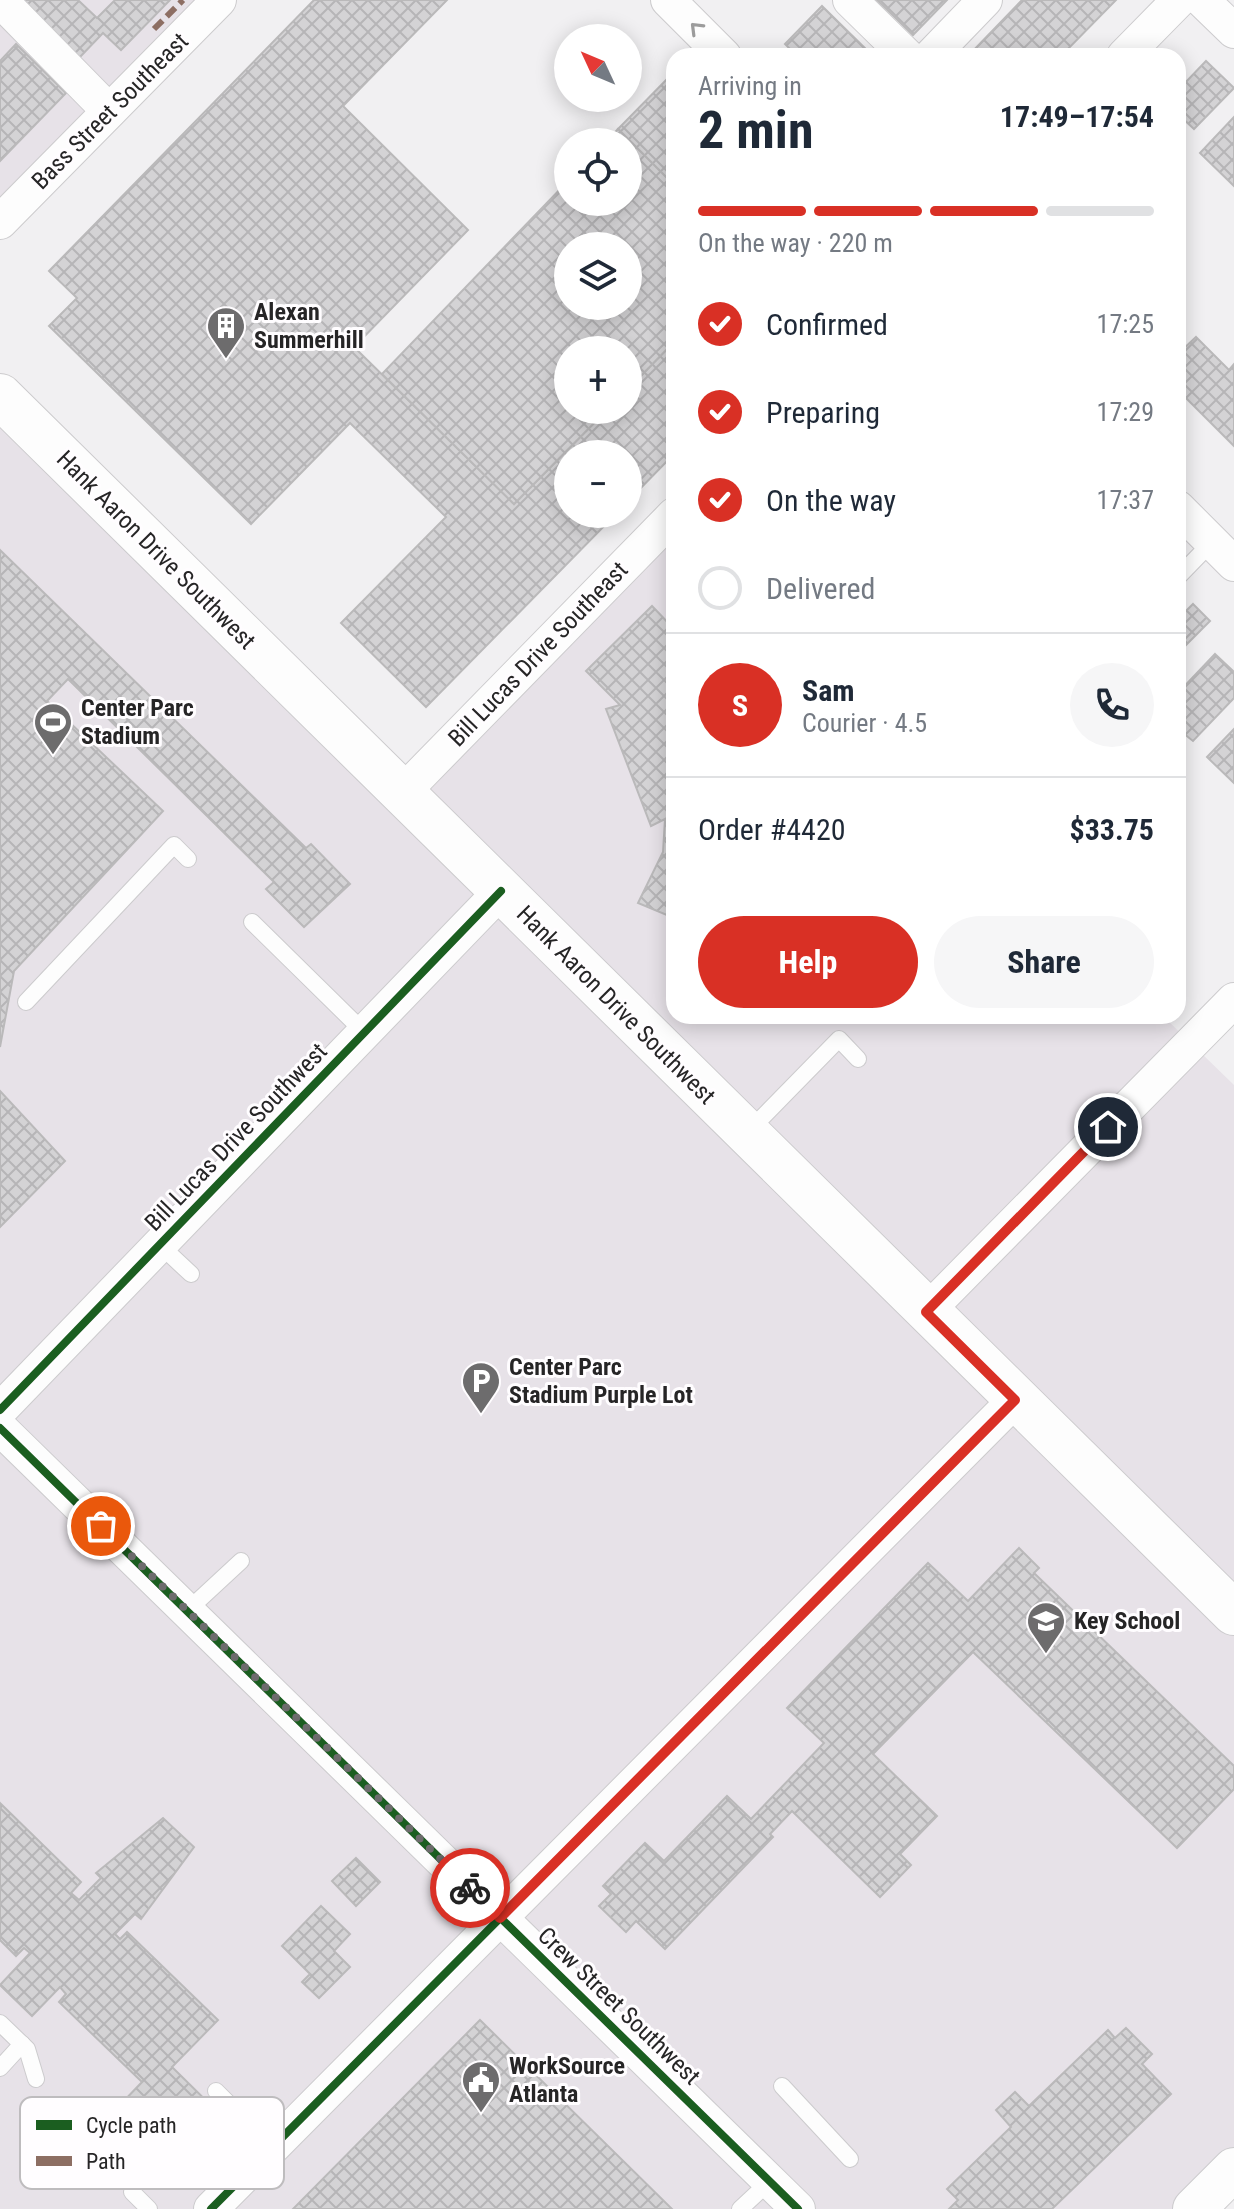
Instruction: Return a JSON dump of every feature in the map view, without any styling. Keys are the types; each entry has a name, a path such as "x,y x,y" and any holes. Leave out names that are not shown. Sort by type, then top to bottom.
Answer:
{"main road":[{"name":"Hank Aaron Drive Southwest","path":"0,396 1234,1613"}],"street":[{"name":"Bass Street Southeast","path":"0,222 219,0"},
{"path":"668,0 716,48"},
{"path":"850,0 899,48"},
{"path":"939,48 985,0"},
{"path":"1132,48 1179,0"},
{"path":"1202,0 1234,31"},
{"path":"5,16 109,111"},
{"path":"1186,516 1223,553"},
{"name":"Bill Lucas Drive Southeast","path":"402,793 666,528"},
{"name":"Bill Lucas Drive Southwest","path":"0,1410 501,891"},
{"path":"926,1312 1234,1000"},
{"path":"284,2135 1015,1400"},
{"name":"Crew Street Southwest","path":"0,1428 798,2209"},
{"path":"1194,2209 1234,2169"},
{"path":"211,2209 231,2189"}],"lane":[{"path":"1186,573 1223,553"},
{"path":"26,1002 174,845 188,859"},
{"path":"252,922 365,1033"},
{"path":"746,1134 839,1039 858,1059"},
{"path":"160,1245 191,1274"},
{"path":"187,1611 241,1561"},
{"path":"0,2023 27,2049 36,2079"},
{"path":"0,2068 22,2044"},
{"path":"782,2086 850,2159"},
{"path":"216,2091 222,2097"},
{"path":"740,2209 770,2181"},
{"path":"132,2192 149,2209"}],"shaded area":[{"path":"0,0 219,0 0,222"},
{"path":"0,396 402,792 657,533 666,541 666,1024 1171,1024 1234,1085 1234,2172 1196,2209 0,2209"}],"building":[{"path":"17,0 78,0 97,18 115,0 170,0 121,50 103,33 78,59"},
{"name":"Alexan Summerhill","path":"314,0 447,0 343,106 468,230 354,347 514,504 554,464 554,528 602,528 426,707 341,623 446,517 350,423 251,524 49,326 77,298 49,271"},
{"path":"877,0 947,0 913,35"},
{"path":"1022,0 1116,0 1069,48 976,48"},
{"path":"822,6 865,48 789,48 785,44"},
{"path":"16,44 66,93 0,161 0,61"},
{"path":"1206,61 1234,88 1194,129 1186,122 1186,82"},
{"path":"666,80 666,177 642,153 642,128 619,128 635,112 642,112 642,105"},
{"path":"1234,117 1234,186 1200,153"},
{"path":"642,153 666,177 666,350 642,375 642,336 554,336 554,424 593,424 577,440 554,440 554,464 514,504 382,374 554,196 554,216 642,216"},
{"path":"1196,337 1229,370 1234,364 1234,446 1186,398 1186,346"},
{"name":"Alexan Summerhill","path":"666,350 666,462 642,487 642,440 577,440 593,424 642,424 642,375"},
{"name":"Center Parc Stadium","path":"0,550 306,848 311,844 350,884 304,927 266,889 274,882 68,679 47,701 163,811 14,971 0,1047"},
{"path":"1193,604 1210,621 1186,645 1186,611"},
{"path":"652,606 666,621 666,915 638,903 663,852 665,819 651,826 606,709 620,705 586,671"},
{"path":"1215,654 1234,672 1234,698 1193,741 1186,735 1186,685"},
{"path":"1234,729 1234,783 1207,757"},
{"path":"0,1091 65,1161 0,1227"},
{"path":"1019,1548 1039,1568 1034,1573 1234,1766 1234,1789 1177,1848 973,1652 873,1754 937,1816 900,1854 911,1865 880,1897 792,1811 770,1834 773,1837 665,1949 636,1921 626,1932 599,1906 611,1894 603,1886 645,1843 664,1861 727,1796 751,1819 824,1743 787,1708 928,1563 968,1601"},
{"path":"0,1803 81,1882 71,1893 79,1900 101,1878 96,1873 163,1818 194,1847 141,1919 135,1914 115,1934 120,1939 127,1932 218,2020 172,2067 202,2097 128,2097 142,2082 59,2002 66,1994 60,1987 32,2016 0,1985 30,1953 24,1948 16,1956 0,1940"},
{"path":"356,1858 380,1882 356,1906 332,1881"},
{"path":"321,1906 350,1934 334,1951 350,1967 319,1998 302,1982 310,1974 282,1946"},
{"name":"WorkSource Atlanta","path":"480,2020 672,2209 293,2209"},
{"path":"1126,2028 1152,2054 1142,2064 1171,2094 1052,2209 949,2209 958,2200 947,2189 1011,2127 996,2110 1015,2092 1029,2106 1108,2030 1115,2038"}],"marked path":[{"path":"154,29 183,0"}],"cycle path":[{"path":"0,1410 501,891"},
{"path":"284,2136 1015,1400"},
{"path":"0,1428 798,2209"},
{"path":"211,2209 231,2189"}],"way so far":[{"path":"101,1526 470,1888"}],"place":[{"name":"Alexan Summerhill","path":"226,360"},
{"name":"Center Parc Stadium","path":"53,756"},
{"name":"Center Parc Stadium Purple Lot","path":"481,1415"},
{"name":"Key School","path":"1046,1655"},
{"name":"WorkSource Atlanta","path":"481,2114"}],"route":[{"path":"470,1888 500,1918 1015,1400 926,1312 1108,1127"}]}
